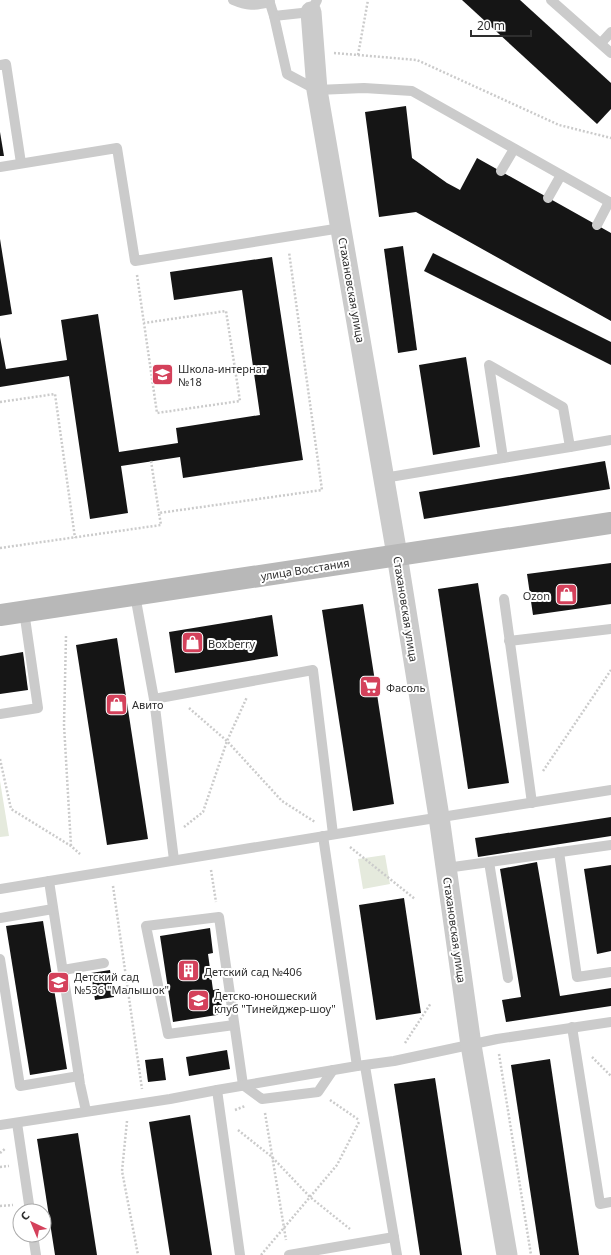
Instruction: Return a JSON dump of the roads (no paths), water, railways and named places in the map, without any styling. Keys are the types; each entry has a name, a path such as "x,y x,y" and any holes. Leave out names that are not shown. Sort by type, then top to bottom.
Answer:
{"main road":[{"name":"улица Восстания","path":"0,615 611,523"}],"street":[{"name":"Стахановская улица","path":"314,6 314,52 317,90 342,228 397,555 439,817 471,1045 507,1255"}],"lane":[{"path":"233,0 245,5 269,1 274,16 287,74 317,90 364,88 412,91 610,203 597,225"},
{"path":"552,0 611,53"},
{"path":"274,16 314,6"},
{"path":"601,43 611,32"},
{"path":"0,65 6,64 22,163"},
{"path":"0,167 117,148 135,261 342,228"},
{"path":"501,172 514,149"},
{"path":"548,198 560,175"},
{"path":"503,458 489,365 563,407 570,447"},
{"path":"384,478 611,440"},
{"path":"135,595 154,699 174,860"},
{"path":"504,600 532,803"},
{"path":"0,714 38,708 24,612"},
{"path":"510,641 611,629"},
{"path":"154,699 313,670 328,835 361,1066 378,1143 397,1255"},
{"path":"0,889 611,790"},
{"path":"446,868 611,844"},
{"path":"558,852 577,977 611,972"},
{"path":"489,862 508,978"},
{"path":"49,881 79,1076 86,1111"},
{"path":"0,918 53,909"},
{"path":"234,1025 168,1034 146,926 219,917 243,1085 262,1099 318,1092 334,1070"},
{"path":"0,958 20,1086 79,1076"},
{"path":"63,970 104,963"},
{"path":"0,1125 394,1061 497,1039 611,1022"},
{"path":"572,1027 600,1204 611,1202"},
{"path":"217,1090 240,1255"},
{"path":"17,1123 29,1203"},
{"path":"289,1255 394,1238"},
{"path":"34,1243 36,1255"}],"place":[{"name":"Школа-интернат №18","path":"162,374"},
{"name":"Ozon","path":"566,595"},
{"name":"Boxberry","path":"192,643"},
{"name":"Фасоль","path":"371,687"},
{"name":"Авито","path":"117,704"},
{"name":"Детский сад №406","path":"188,971"},
{"name":"Детский сад №536 \"Малышок\"","path":"58,982"},
{"name":"Детско-юношеский клуб \"Тинейджер-шоу\"","path":"198,1001"}]}
